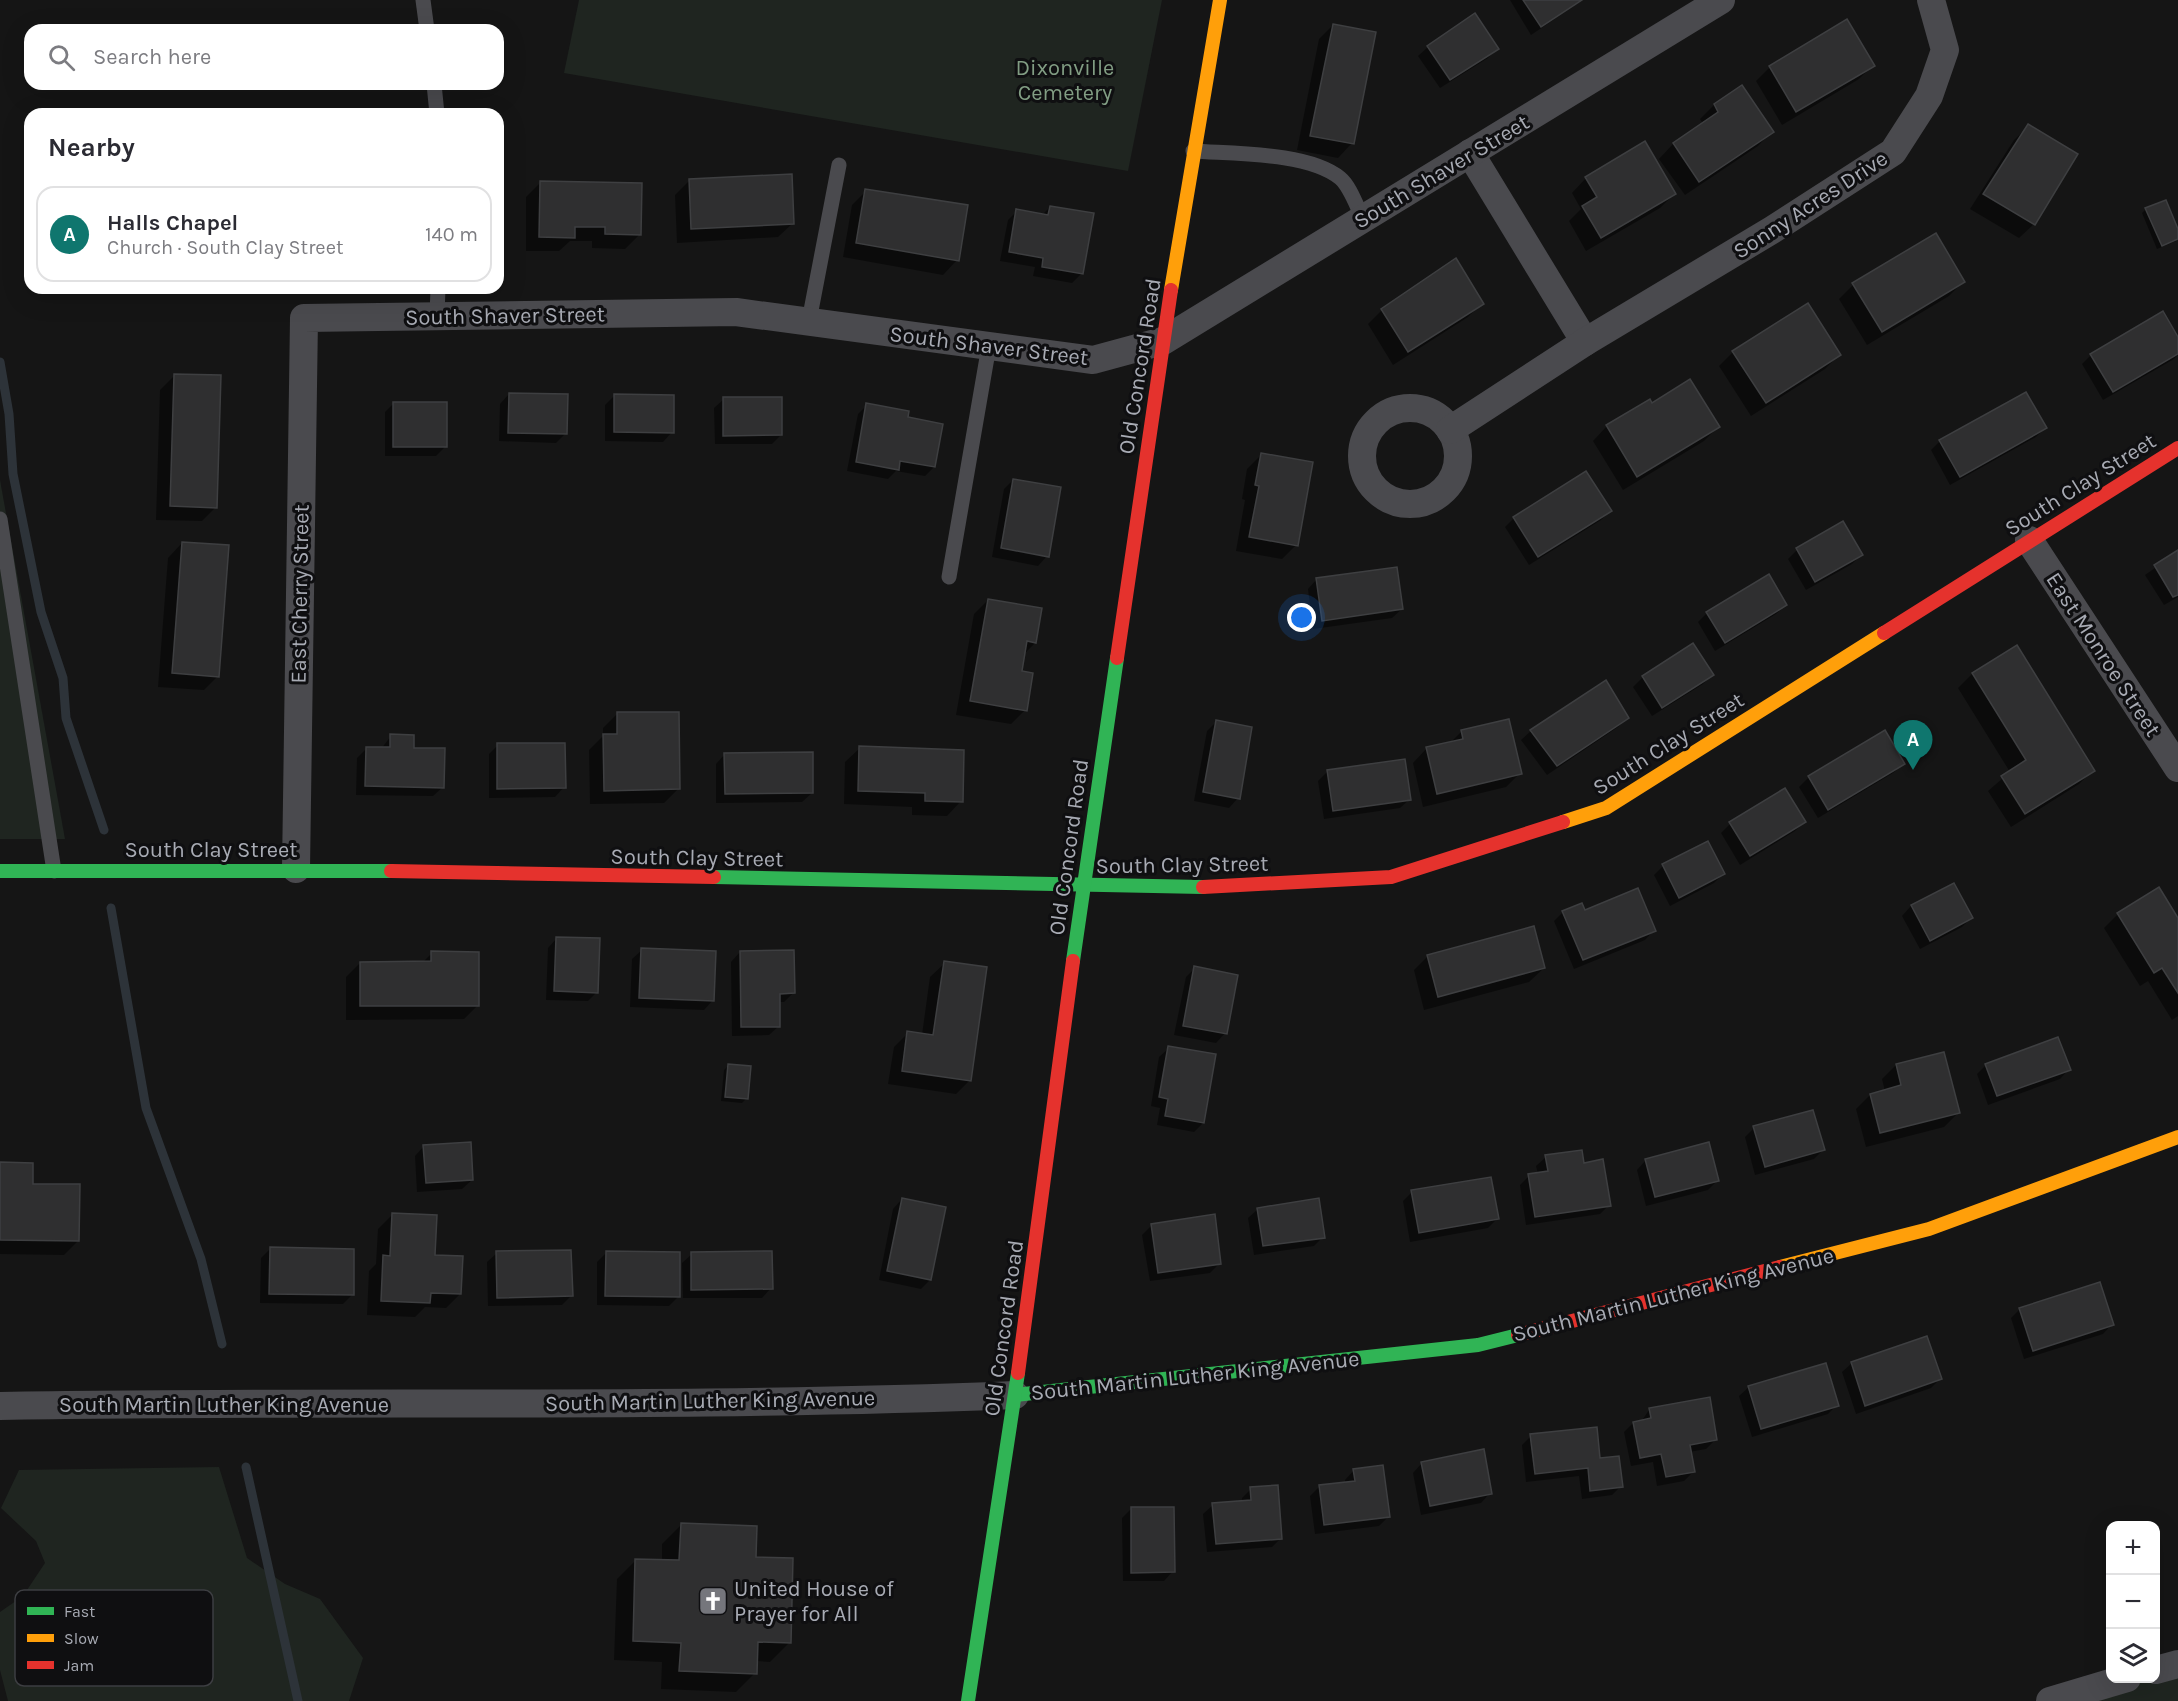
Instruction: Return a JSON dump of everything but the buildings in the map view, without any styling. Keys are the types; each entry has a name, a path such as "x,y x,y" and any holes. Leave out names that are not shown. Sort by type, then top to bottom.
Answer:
{"street":[{"name":"Old Concord Road","path":"968,1701 1015,1395 1083,886 1163,341 1220,0"},
{"name":"South Shaver Street","path":"304,318 438,302 736,312 1093,360 1163,341 1720,0"},
{"name":"Sonny Acres Drive","path":"1450,430 1585,342 1772,230 1893,152 1929,96 1945,50 1931,0"},
{"path":"1470,153 1585,342"},
{"name":"East Cherry Street","path":"296,869 304,318"},
{"name":"South Clay Street","path":"0,871 296,869 1215,887 1391,878 1606,808 2178,448"},
{"name":"East Monroe Street","path":"2029,540 2178,768"},
{"name":"South Martin Luther King Avenue","path":"0,1406 206,1402 671,1402 1015,1395 1478,1345 1929,1228 2178,1137"},
{"path":"2160,1669 2178,1664"},
{"path":"2050,1701 2110,1683"}],"lane":[{"path":"423,0 426,24"},
{"path":"435,90 436,108"},
{"path":"1193,151 1264,156 1305,162 1341,178 1363,219"},
{"path":"809,321 839,165"},
{"path":"949,577 989,346"},
{"path":"0,519 54,871"}],"green space":[{"name":"Dixonville Cemetery","path":"579,0 1162,0 1128,171 564,73"},
{"path":"0,480 65,839 0,839"},
{"path":"219,1467 247,1558 285,1584 320,1599 363,1658 349,1701 8,1701 0,1670 0,1612 15,1602 15,1686 213,1686 213,1590 27,1590 45,1563 36,1541 1,1508 19,1470"},
{"path":"2178,1664 2178,1701 2050,1701 2113,1683 2160,1683 2160,1675"}],"waterway":[{"path":"0,362 9,414 13,474 41,612 63,678 66,718 104,830"},
{"path":"111,908 146,1108 201,1259 222,1344"},
{"path":"246,1467 298,1701"}],"traffic: fast":[{"path":"1073,961 1117,658"},
{"path":"0,871 391,871"},
{"path":"714,877 1203,887"},
{"path":"1015,1395 1478,1345 1518,1335"},
{"path":"968,1701 1018,1373"}],"traffic: slow":[{"path":"1171,290 1220,0"},
{"path":"1563,822 1606,808 1884,633"},
{"path":"1780,1267 1929,1229 2178,1137"}],"traffic: jam":[{"path":"1117,658 1171,290"},
{"path":"1884,633 2178,448"},
{"path":"1203,887 1391,877 1563,822"},
{"path":"391,871 714,877"},
{"path":"1018,1373 1073,961"},
{"path":"1518,1335 1780,1267"}],"place":[{"name":"Halls Chapel","path":"1913,770"},
{"name":"United House of Prayer for All","path":"713,1601"}]}
